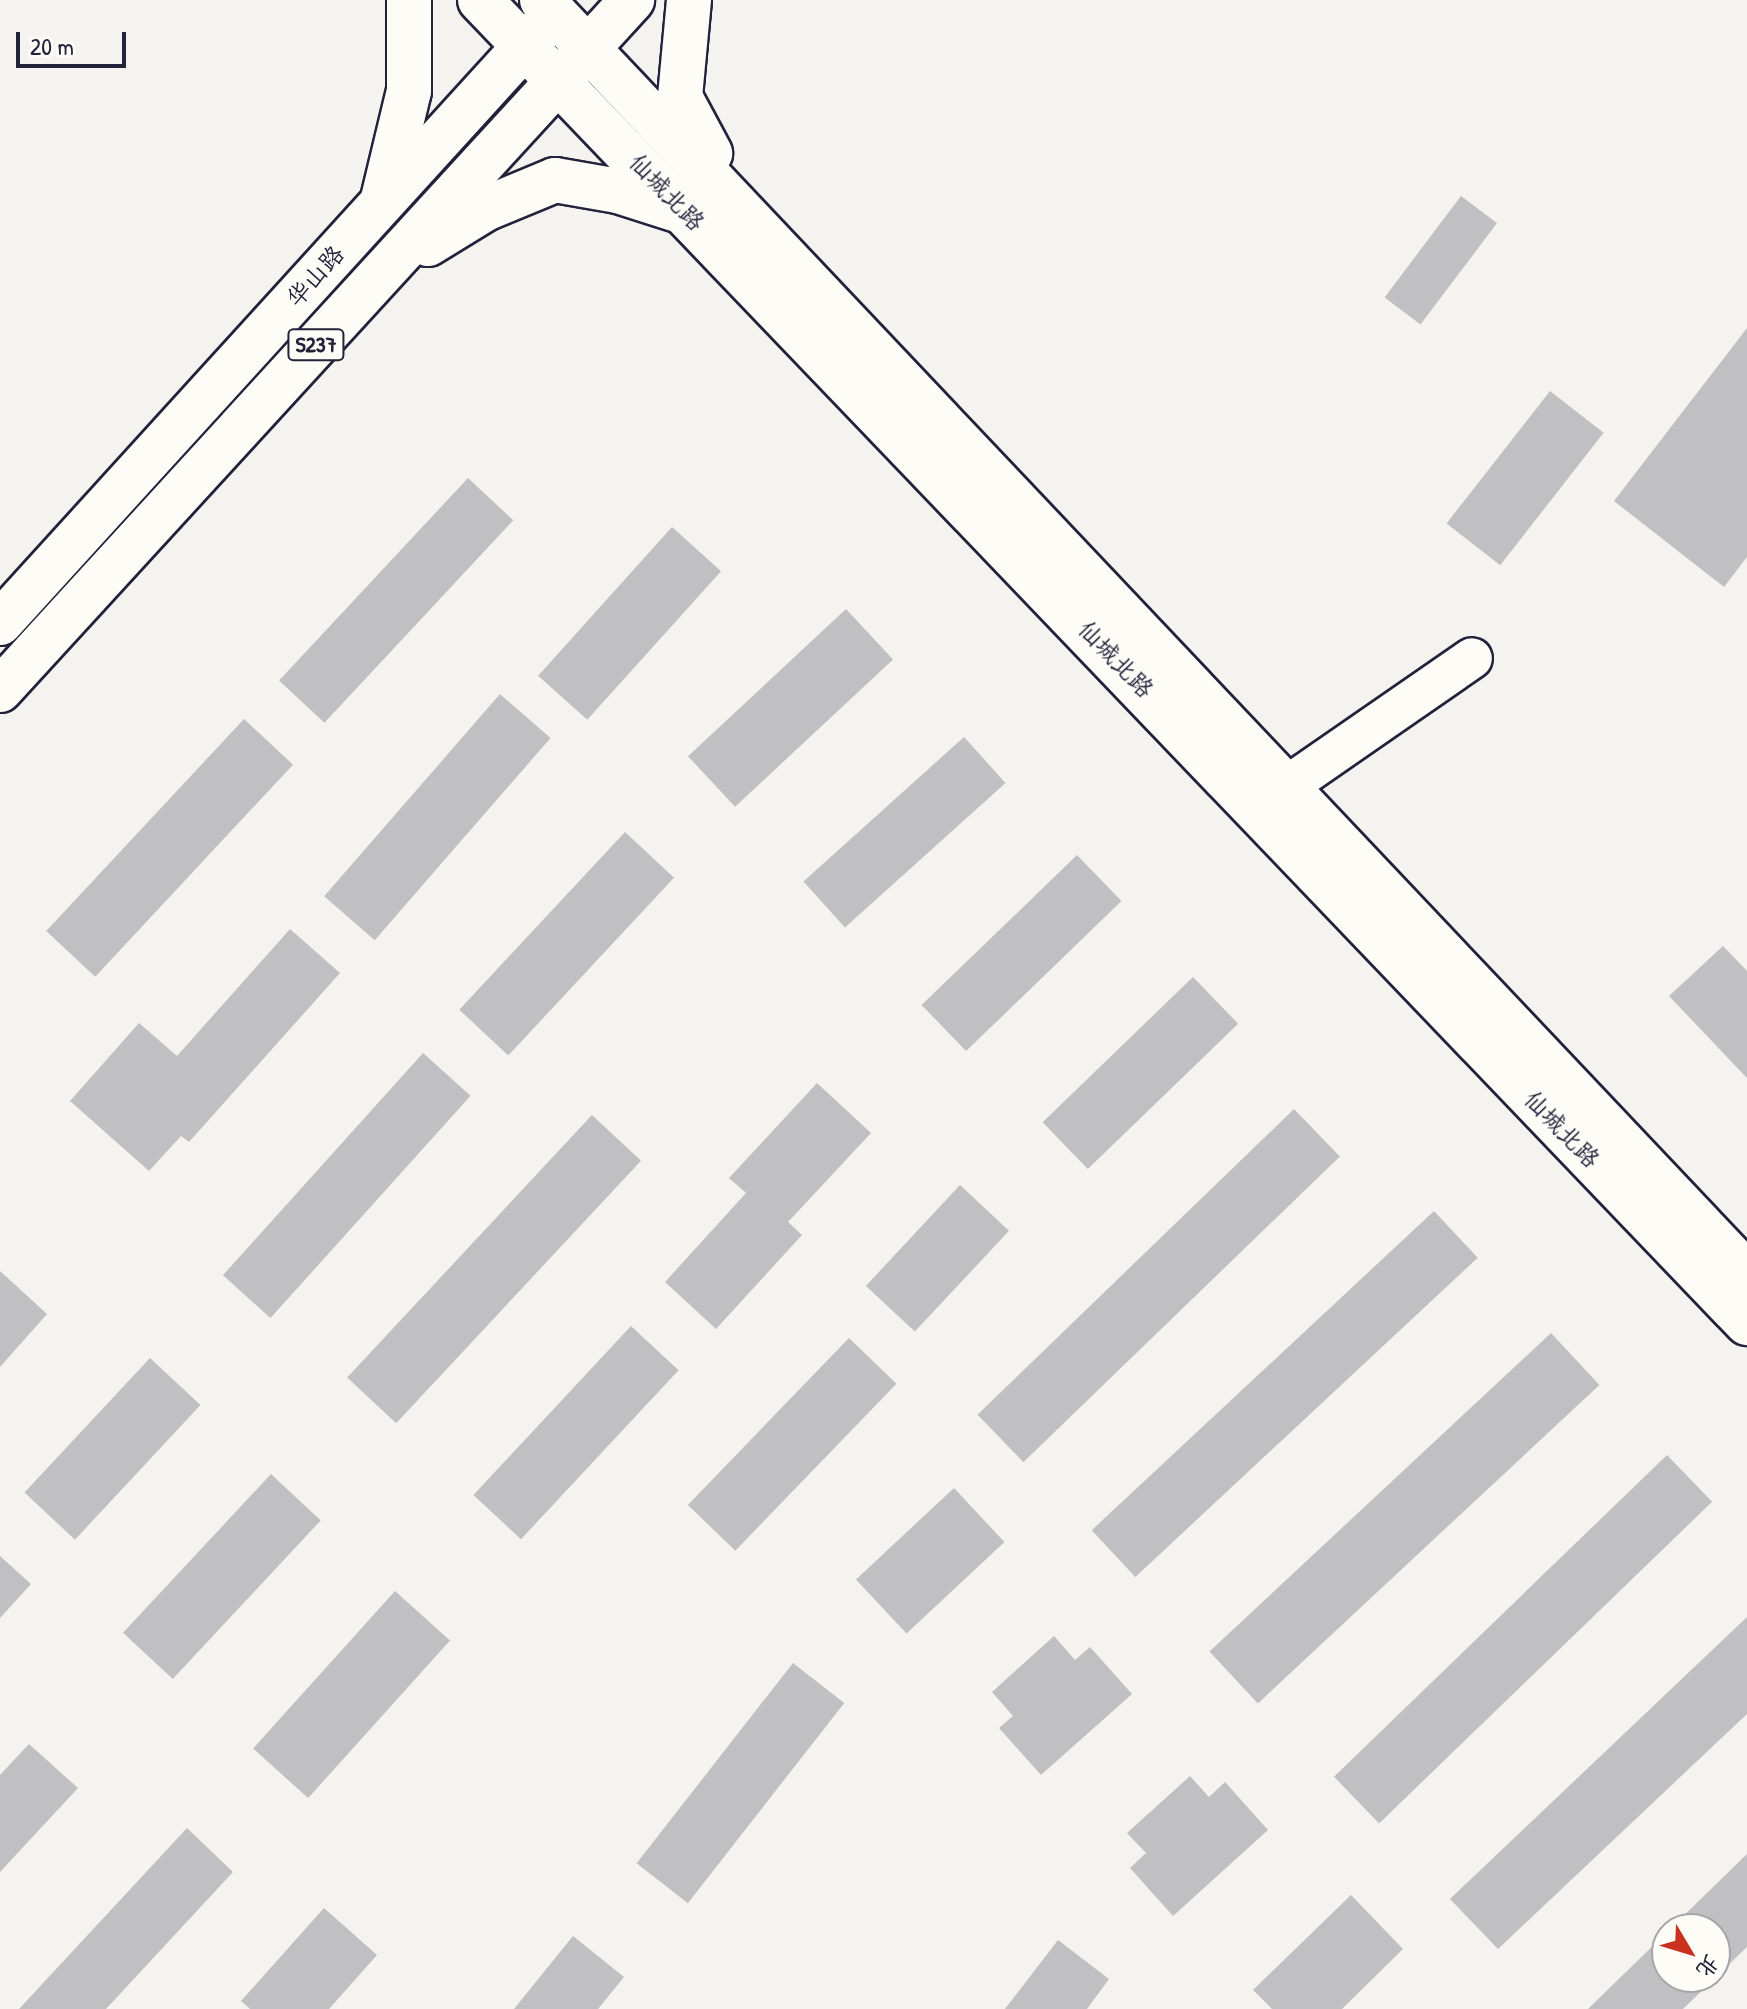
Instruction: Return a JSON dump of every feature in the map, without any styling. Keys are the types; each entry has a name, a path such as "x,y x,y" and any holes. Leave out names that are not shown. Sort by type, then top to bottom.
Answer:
{"main road":[{"path":"383,201 409,91 409,0"},
{"name":"仙城北路","path":"480,0 1747,1323"},
{"name":"S237","path":"0,690 632,0"},
{"path":"689,0 680,97 737,205"},
{"name":"华山路","path":"0,623 525,45 555,4"},
{"name":"仙城北路","path":"555,4 589,47 737,205 1747,1274"},
{"path":"385,270 485,209 555,180 618,191 687,213"}],"lane":[{"path":"1286,787 1472,658"}],"building":[{"path":"1461,196 1497,223 1421,325 1385,297"},
{"path":"1747,328 1747,557 1724,587 1614,501"},
{"path":"1550,391 1604,433 1500,565 1447,523"},
{"path":"468,478 513,520 324,723 279,681"},
{"path":"672,527 721,571 587,720 538,676"},
{"path":"846,609 893,659 735,807 688,756"},
{"path":"500,694 551,738 375,940 324,896"},
{"path":"244,719 293,765 95,977 46,931"},
{"path":"964,737 1005,783 845,928 803,882"},
{"path":"625,832 674,878 508,1055 459,1010"},
{"path":"1077,855 1121,901 966,1051 922,1005"},
{"path":"290,929 340,973 189,1142 181,1136 149,1171 70,1101 139,1023 177,1056"},
{"path":"1723,946 1747,971 1747,1078 1669,996"},
{"path":"1193,977 1238,1024 1088,1169 1043,1122"},
{"path":"423,1053 471,1096 270,1318 223,1275"},
{"path":"817,1083 871,1133 788,1222 802,1235 716,1329 665,1282 746,1193 729,1178"},
{"path":"1294,1109 1340,1156 1023,1462 977,1415"},
{"path":"592,1115 641,1161 396,1423 347,1378"},
{"path":"960,1185 1009,1231 915,1332 866,1286"},
{"path":"1434,1211 1478,1258 1135,1577 1092,1530"},
{"path":"0,1271 47,1314 0,1367"},
{"path":"631,1326 679,1370 521,1539 473,1495"},
{"path":"1551,1333 1599,1385 1258,1703 1209,1651"},
{"path":"849,1338 896,1384 735,1551 688,1505"},
{"path":"150,1358 200,1405 75,1540 25,1493"},
{"path":"1667,1455 1712,1502 1379,1823 1334,1777"},
{"path":"271,1474 321,1520 173,1679 123,1633"},
{"path":"954,1488 1004,1542 906,1634 856,1579"},
{"path":"0,1556 31,1584 0,1618"},
{"path":"395,1591 450,1641 308,1798 253,1749"},
{"path":"1747,1617 1747,1714 1498,1949 1450,1899"},
{"path":"1054,1636 1075,1660 1090,1647 1132,1694 1041,1775 999,1728 1013,1716 992,1692"},
{"path":"793,1663 844,1703 688,1903 637,1863"},
{"path":"29,1744 78,1788 0,1872 0,1775"},
{"path":"1190,1776 1209,1797 1225,1782 1268,1830 1173,1916 1130,1868 1146,1853 1127,1833"},
{"path":"187,1828 233,1872 106,2009 19,2009"},
{"path":"1747,1854 1747,1947 1731,1962 1731,1913 1686,1913"},
{"path":"1351,1895 1403,1949 1342,2009 1272,2009 1253,1990"},
{"path":"324,1908 377,1955 329,2009 250,2009 241,2001"},
{"path":"573,1936 624,1977 598,2009 514,2009"},
{"path":"1058,1940 1109,1979 1087,2009 1005,2009"},
{"path":"1651,1948 1651,1993 1700,1993 1683,2009 1588,2009"}]}
